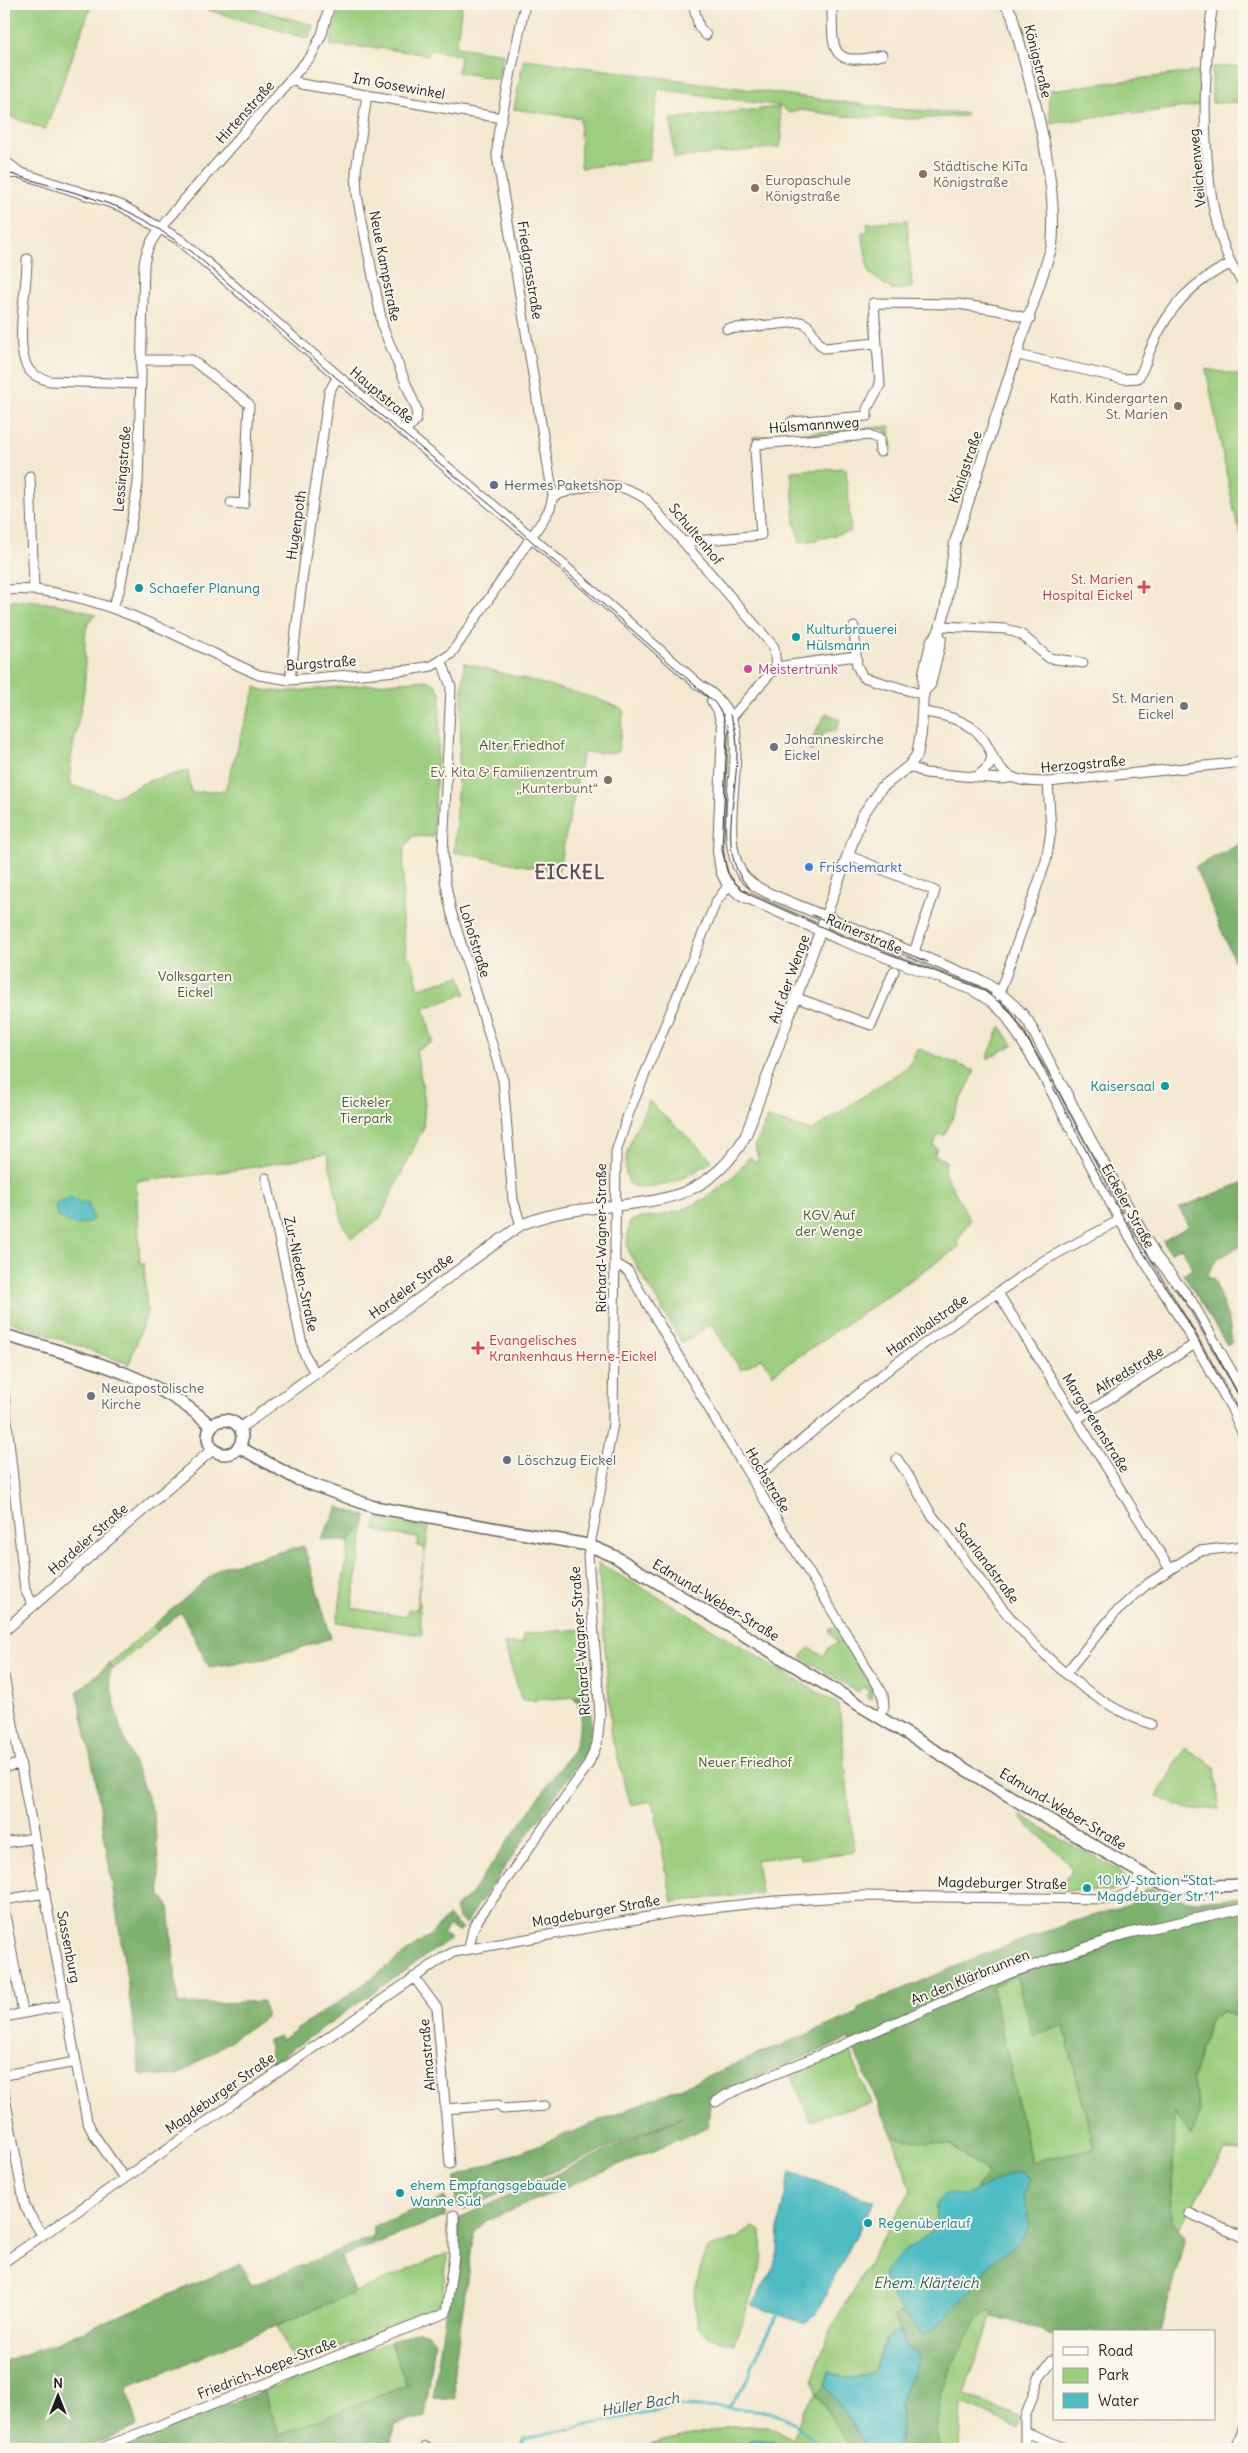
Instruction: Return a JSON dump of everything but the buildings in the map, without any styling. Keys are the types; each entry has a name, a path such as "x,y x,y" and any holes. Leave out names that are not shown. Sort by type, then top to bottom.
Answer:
{"main road":[{"path":"4,1335 58,1351 144,1382 193,1411 211,1426"},
{"path":"226,1420 234,1422 240,1428 242,1441 239,1447 226,1454 213,1449 208,1438 211,1426 218,1421 226,1420"},
{"name":"Edmund-Weber-Straße","path":"239,1447 297,1479 374,1507 588,1545 614,1556 1024,1805 1141,1873"},
{"path":"1141,1873 1160,1883 1180,1887 1244,1885"},
{"path":"1228,1884 1244,1878"}],"street":[{"name":"Hirtenstraße","path":"161,227 292,79 318,44 326,23 330,4"},
{"name":"Friedgrasstraße","path":"525,4 497,146 498,167 553,496"},
{"path":"693,4 699,27 706,35"},
{"path":"832,4 835,52 842,56 862,60 882,55"},
{"name":"Königstraße","path":"909,766 919,746 925,692 922,683 932,640 940,630 959,528 1030,320 1052,246 1053,214 1043,145 1033,96 1012,15 1005,4"},
{"name":"Königstraße","path":"1012,15 1014,4"},
{"name":"Veilchenweg","path":"1213,4 1207,44 1207,138 1214,205 1230,264 1244,284"},
{"name":"Im Gosewinkel","path":"292,79 301,84 502,118"},
{"name":"Neue Kampstraße","path":"367,95 356,171 357,194 383,328 417,410 416,420 405,432"},
{"name":"Hauptstraße","path":"4,162 20,173 112,202 161,227 192,249 338,376 531,537 699,685 727,720"},
{"name":"Hauptstraße","path":"4,173 20,173"},
{"name":"Lessingstraße","path":"112,608 120,589 138,484 146,254 152,238 161,227"},
{"path":"27,260 28,281 21,334 23,354 28,369 41,378 50,381 141,384"},
{"path":"1018,355 1124,379 1138,378 1160,329 1183,296 1200,280 1230,264"},
{"path":"791,422 867,416 867,409 880,385 874,303 958,304 997,310 1030,320"},
{"path":"727,329 800,322 810,327 817,342 824,348 833,349 876,344"},
{"path":"142,360 192,360 249,404 244,504 231,504"},
{"name":"Hugenpoth","path":"290,680 329,392 338,376"},
{"name":"Hülsmannweg","path":"685,542 761,535 755,450 758,444 868,435 879,439 880,452"},
{"path":"30,476 34,590"},
{"name":"Schultenhof","path":"553,496 592,485 610,484 636,492 655,506 774,647 776,667"},
{"path":"442,662 462,641 550,508 553,496"},
{"name":"Burgstraße","path":"4,590 34,590 75,596 112,608 258,675 290,680 409,670 432,666 442,662"},
{"path":"854,627 858,670 868,680 925,692"},
{"path":"940,630 1007,629 1022,635 1049,658 1083,663"},
{"path":"728,886 721,871 718,851 727,720 776,667 856,656"},
{"name":"Lohofstraße","path":"442,662 451,687 443,850 445,880 451,911 503,1080 513,1200 520,1225"},
{"path":"923,712 950,718 974,729 981,735 992,756 1009,778"},
{"name":"Rainerstraße","path":"727,720 736,739 732,843 736,862 741,873 758,888 982,981 999,992"},
{"path":"978,776 989,766 992,756"},
{"name":"Herzogstraße","path":"1009,778 1048,782 1244,762"},
{"path":"909,766 925,773 1009,778"},
{"name":"Auf der Wenge","path":"615,1205 657,1200 686,1192 707,1181 732,1158 751,1124 862,816 872,798 890,780 909,766"},
{"path":"992,1002 999,992 1046,861 1051,831 1048,782"},
{"path":"847,856 935,891 914,952"},
{"name":"Rainerstraße","path":"728,886 746,898 820,931 884,958 962,986 992,1002"},
{"name":"Richard-Wagner-Straße","path":"469,1948 473,1929 479,1918 588,1765 597,1744 600,1715 588,1571 588,1545 613,1424 616,1152 621,1131 716,902 728,886"},
{"path":"796,998 871,1025 894,971"},
{"name":"Eickeler Straße","path":"999,992 1028,1021 1131,1214 1160,1262 1191,1301 1244,1394"},
{"name":"Eickeler Straße","path":"992,1002 1006,1015 1023,1039 1120,1220 1232,1408 1244,1436"},
{"name":"Zur-Nieden-Straße","path":"266,1178 304,1353 315,1373"},
{"name":"Hordeler Straße","path":"240,1428 520,1225 537,1217 615,1205"},
{"name":"Hannibalstraße","path":"752,1481 895,1364 1043,1262 1131,1214"},
{"name":"Hochstraße","path":"615,1263 628,1271 752,1481 883,1694 884,1706 879,1716"},
{"name":"Margaretenstraße","path":"998,1292 1170,1569"},
{"name":"Alfredstraße","path":"1077,1419 1195,1344"},
{"path":"4,1394 25,1590 33,1604"},
{"name":"Hordeler Straße","path":"4,1631 213,1449"},
{"name":"Saarlandstraße","path":"897,1459 932,1514 990,1594 1020,1628 1084,1689 1134,1718 1151,1724"},
{"path":"1066,1673 1114,1614 1146,1585 1199,1551 1244,1546"},
{"name":"Sassenburg","path":"4,1676 90,2128 124,2178"},
{"path":"4,1768 20,1764"},
{"path":"4,1843 34,1838"},
{"name":"Magdeburger Straße","path":"4,2262 414,1977 444,1957 469,1948 676,1912 775,1901 862,1896 1114,1899 1131,1892 1141,1873"},
{"path":"4,1900 45,1893"},
{"name":"An den Klärbrunnen","path":"716,2102 726,2095 1008,1974 1129,1934 1244,1908"},
{"path":"4,1909 8,1957 23,2013"},
{"name":"Almastraße","path":"414,1977 437,2008 450,2164"},
{"path":"4,2017 66,2006"},
{"path":"4,2075 76,2062"},
{"path":"4,2092 25,2207 42,2235"},
{"name":"Almastraße","path":"446,2109 498,2105 503,2109 545,2106"},
{"path":"1190,2213 1244,2238"},
{"name":"Friedrich-Koepe-Straße","path":"99,2449 446,2313 454,2256 454,2215"},
{"path":"1025,2449 1025,2418 1039,2378 1052,2360"},
{"path":"1236,2449 1244,2426"},
{"path":"1026,2432 1055,2447 1068,2449"}],"green space":[{"path":"4,4 92,4 45,130 4,114"},
{"path":"187,4 237,4 313,25 309,39"},
{"path":"341,4 462,4 456,47 503,54 498,80 458,72 460,55 429,50 428,55 379,48 330,45"},
{"path":"524,59 893,109 966,113 966,116 912,119 843,116 800,110 789,113 781,106 658,89 649,160 581,168 580,118 514,109"},
{"path":"1244,66 1244,102 1212,103 1212,67"},
{"path":"1200,71 1200,105 1134,114 1131,111 1051,124 1048,95 1044,91"},
{"path":"779,107 782,138 780,147 674,158 671,119"},
{"path":"907,220 912,288 892,290 869,273 862,233 868,233 867,223"},
{"path":"1206,369 1244,376 1244,544 1234,511"},
{"path":"890,426 892,450 887,450 885,429 753,439 753,437"},
{"path":"846,468 851,532 800,542 795,524 791,471"},
{"name":"Volksgarten Eickel","path":"4,601 50,604 96,615 91,619 86,633 84,690 71,758 71,786 115,797 148,781 188,771 191,793 225,790 256,687 263,690 282,692 426,680 435,684 441,694 433,837 413,836 404,849 402,919 407,959 411,958 419,988 460,976 466,994 424,1008 433,1042 416,1050 425,1102 423,1129 380,1218 352,1238 343,1225 327,1153 232,1170 136,1181 140,1263 144,1263 147,1312 129,1364 6,1320 4,1306"},
{"name":"Alter Friedhof","path":"464,663 595,698 624,710 618,752 583,753 558,872 454,852"},
{"path":"826,713 840,720 836,731 826,731 812,751 807,748"},
{"path":"1242,843 1244,850 1244,922 1242,925 1244,930 1244,984 1195,867"},
{"path":"1000,1027 1013,1045 987,1059"},
{"name":"KGV Auf der Wenge","path":"917,1048 975,1071 944,1136 939,1134 933,1146 937,1148 934,1155 946,1161 944,1172 970,1220 957,1241 960,1246 773,1374 762,1358 741,1370 711,1324 682,1343 629,1253 627,1243 629,1223 636,1219 676,1212 700,1202 731,1178 748,1158 752,1158 757,1163 758,1158 755,1146 768,1118 812,1131 910,1065"},
{"path":"649,1101 712,1160 705,1166 673,1182 639,1187 630,1184 625,1164 630,1142"},
{"path":"1244,1182 1244,1245 1217,1260 1208,1276 1214,1279 1229,1322 1232,1342 1227,1345 1183,1274 1193,1268 1181,1247 1170,1253 1163,1241 1189,1226 1179,1208"},
{"path":"338,1507 366,1516 365,1522 349,1542 321,1539"},
{"path":"377,1519 429,1528 421,1579 425,1548 417,1546 418,1538 374,1531"},
{"path":"365,1522 352,1608 406,1617 408,1609 416,1610 418,1595 422,1635 337,1622 349,1542"},
{"path":"304,1546 331,1638 265,1659 209,1667 181,1612 158,1631 154,1625 221,1567"},
{"name":"Neuer Friedhof","path":"598,1563 674,1606 839,1705 854,1852 800,1859 799,1854 756,1860 761,1893 672,1902 653,1801 631,1805 610,1731 611,1722"},
{"path":"154,1625 158,1631 113,1669 109,1664"},
{"path":"835,1627 873,1689 870,1691 873,1696 872,1699 866,1696 869,1691 862,1687 858,1692 801,1657 809,1648 824,1656 829,1648 837,1643 829,1630"},
{"path":"584,1629 590,1696 522,1701 504,1644 523,1643 523,1634"},
{"path":"109,1664 113,1669 110,1672 109,1678 120,1727 154,1815 161,1896 169,1905 178,2005 263,2001 266,2017 177,2076 140,2074 96,1782 77,1692"},
{"path":"590,1696 590,1734 583,1756 465,1924 458,1918 455,1908 470,1895 574,1748 581,1715 578,1703 574,1698"},
{"path":"1185,1748 1215,1767 1219,1808 1189,1810 1157,1796"},
{"path":"1022,1815 1051,1834 1119,1870 1124,1877 1122,1885 1110,1892 1045,1889 1064,1882 1072,1871 1062,1856 1026,1824 1020,1817"},
{"path":"1145,1889 1152,1889 1174,1898 1197,1901 1244,1897 1244,2020 1223,2011 1209,2020 1192,2080 1200,2111 1191,2137 1175,2113 1171,2220 1185,2237 1161,2330 1053,2330 1053,2336 1025,2323 991,2317 996,2312 984,2312 955,2359 947,2377 937,2414 937,2432 940,2449 896,2449 901,2436 900,2403 919,2358 916,2352 905,2347 895,2316 903,2311 923,2335 933,2329 974,2287 992,2261 1014,2246 1025,2206 1024,2197 985,2188 975,2192 988,2173 950,2145 893,2137 849,2039 708,2097 710,2105 708,2127 486,2221 474,2232 454,2369 455,2400 433,2398 459,2218 682,2117 464,2209 457,2207 455,2193 456,2177 610,2117 858,2013 858,2008 883,1997 889,1997 889,1995 985,1954 1069,1923 1129,1905","holes":["1016,1975 1032,2035 1064,2026 1094,2148 1031,2162 992,1987"]},
{"path":"448,1916 462,1929 458,1932 449,1926 443,1934 450,1939 271,2064 268,2040 279,2036 281,2040 346,1997 430,1935"},
{"path":"1016,1975 1025,2008 1064,2026 1094,2148 1031,2162 992,1987"},
{"path":"1223,2011 1244,2020 1244,2152 1225,2151 1178,2229 1171,2220 1175,2112 1191,2136 1200,2111 1192,2080 1209,2020"},
{"path":"847,2045 871,2103 810,2120 788,2069"},
{"path":"893,2137 950,2145 988,2173 975,2192 937,2205 937,2220 933,2229 884,2272 883,2288 903,2311 895,2316 899,2331 889,2336 885,2341 874,2371 852,2378 842,2377 829,2372 825,2385 817,2393 852,2449 790,2449 772,2441 751,2439 743,2449 630,2449 730,2426 768,2426 793,2439 805,2406 816,2393 813,2378 823,2349 839,2314 911,2190"},
{"path":"445,2197 446,2216 341,2257 355,2292 127,2388 138,2426 80,2449 4,2449 4,2361 47,2347 241,2264 251,2286 374,2236 372,2227"},
{"path":"753,2227 761,2230 762,2263 735,2344 710,2338 698,2327 694,2293 706,2250 739,2237"},
{"path":"448,2253 441,2301 433,2311 295,2365 277,2325"},
{"path":"984,2312 996,2312 991,2317 964,2394 1021,2419 1017,2428 962,2403 960,2449 940,2449 937,2432 937,2414 947,2377 955,2359"},
{"path":"417,2331 426,2332 435,2341 425,2417 394,2425 391,2449 114,2449 263,2391 280,2435 407,2385 390,2342"},
{"path":"390,2342 407,2385 280,2435 263,2391"},
{"path":"825,2385 853,2424 866,2449 852,2449 816,2394"}],"water":[{"path":"71,1197 81,1203 88,1202 93,1219 75,1226 57,1216 55,1203"},
{"path":"790,2172 874,2201 815,2315 805,2324 752,2305 773,2269 778,2251 779,2221"},
{"name":"Ehem. Klärteich","path":"1015,2172 1022,2172 1030,2179 1024,2197 1029,2224 1026,2234 1014,2246 992,2261 974,2287 933,2329 923,2335 883,2288 884,2272 903,2252 933,2231 936,2224 937,2205 943,2196 950,2194 965,2195 975,2192"},
{"name":"Ehem. Klärteich","path":"895,2331 899,2331 905,2347 916,2352 919,2358 900,2403 901,2436 896,2449 866,2449 853,2424 825,2385 829,2372 842,2377 852,2378 874,2371 887,2338"},
{"path":"751,2439 772,2441 790,2449 743,2449"}],"waterway":[{"path":"728,2408 748,2380 754,2361 780,2310"},
{"name":"Hüller Bach","path":"520,2449 525,2439 675,2406 766,2411 794,2423 812,2440 818,2449"}],"tram line":[{"path":"4,172 121,208 145,220 191,251 361,399 493,507 715,703 723,715 727,734 722,850 728,873 736,884 748,894 842,936 982,989 1010,1011 1023,1029 1092,1162 1143,1252 1188,1322 1244,1422"},
{"path":"730,715 736,735 737,757 731,829 732,851 737,871 750,888"},
{"path":"812,915 928,962"},
{"path":"1176,1288 1194,1314 1244,1404"}],"place":[{"name":"Städtische KiTa Königstraße","path":"923,174"},
{"name":"Europaschule Königstraße","path":"755,188"},
{"name":"Kath. Kindergarten St. Marien","path":"1178,406"},
{"name":"Hermes Paketshop","path":"494,485"},
{"name":"St. Marien Hospital Eickel","path":"1144,587"},
{"name":"Schaefer Planung","path":"139,588"},
{"name":"Kulturbrauerei Hülsmann","path":"796,637"},
{"name":"Meistertrunk","path":"748,669"},
{"name":"St. Marien Eickel","path":"1184,706"},
{"name":"Johanneskirche Eickel","path":"774,747"},
{"name":"Ev. Kita & Familienzentrum „Kunterbunt“","path":"608,780"},
{"name":"Frischemarkt","path":"809,867"},
{"name":"Kaisersaal","path":"1165,1086"},
{"name":"Evangelisches Krankenhaus Herne-Eickel","path":"478,1348"},
{"name":"Neuapostolische Kirche","path":"91,1396"},
{"name":"Löschzug Eickel","path":"507,1460"},
{"name":"10 kV-Station \"Stat. Magdeburger Str. 1\"","path":"1087,1888"},
{"name":"ehem Empfangsgebäude Wanne Süd","path":"400,2193"},
{"name":"Regenüberlauf","path":"868,2223"}],"district":[{"name":"EICKEL","path":"570,872"}],"park label":[{"name":"Eickeler Tierpark","path":"366,1110"}]}
